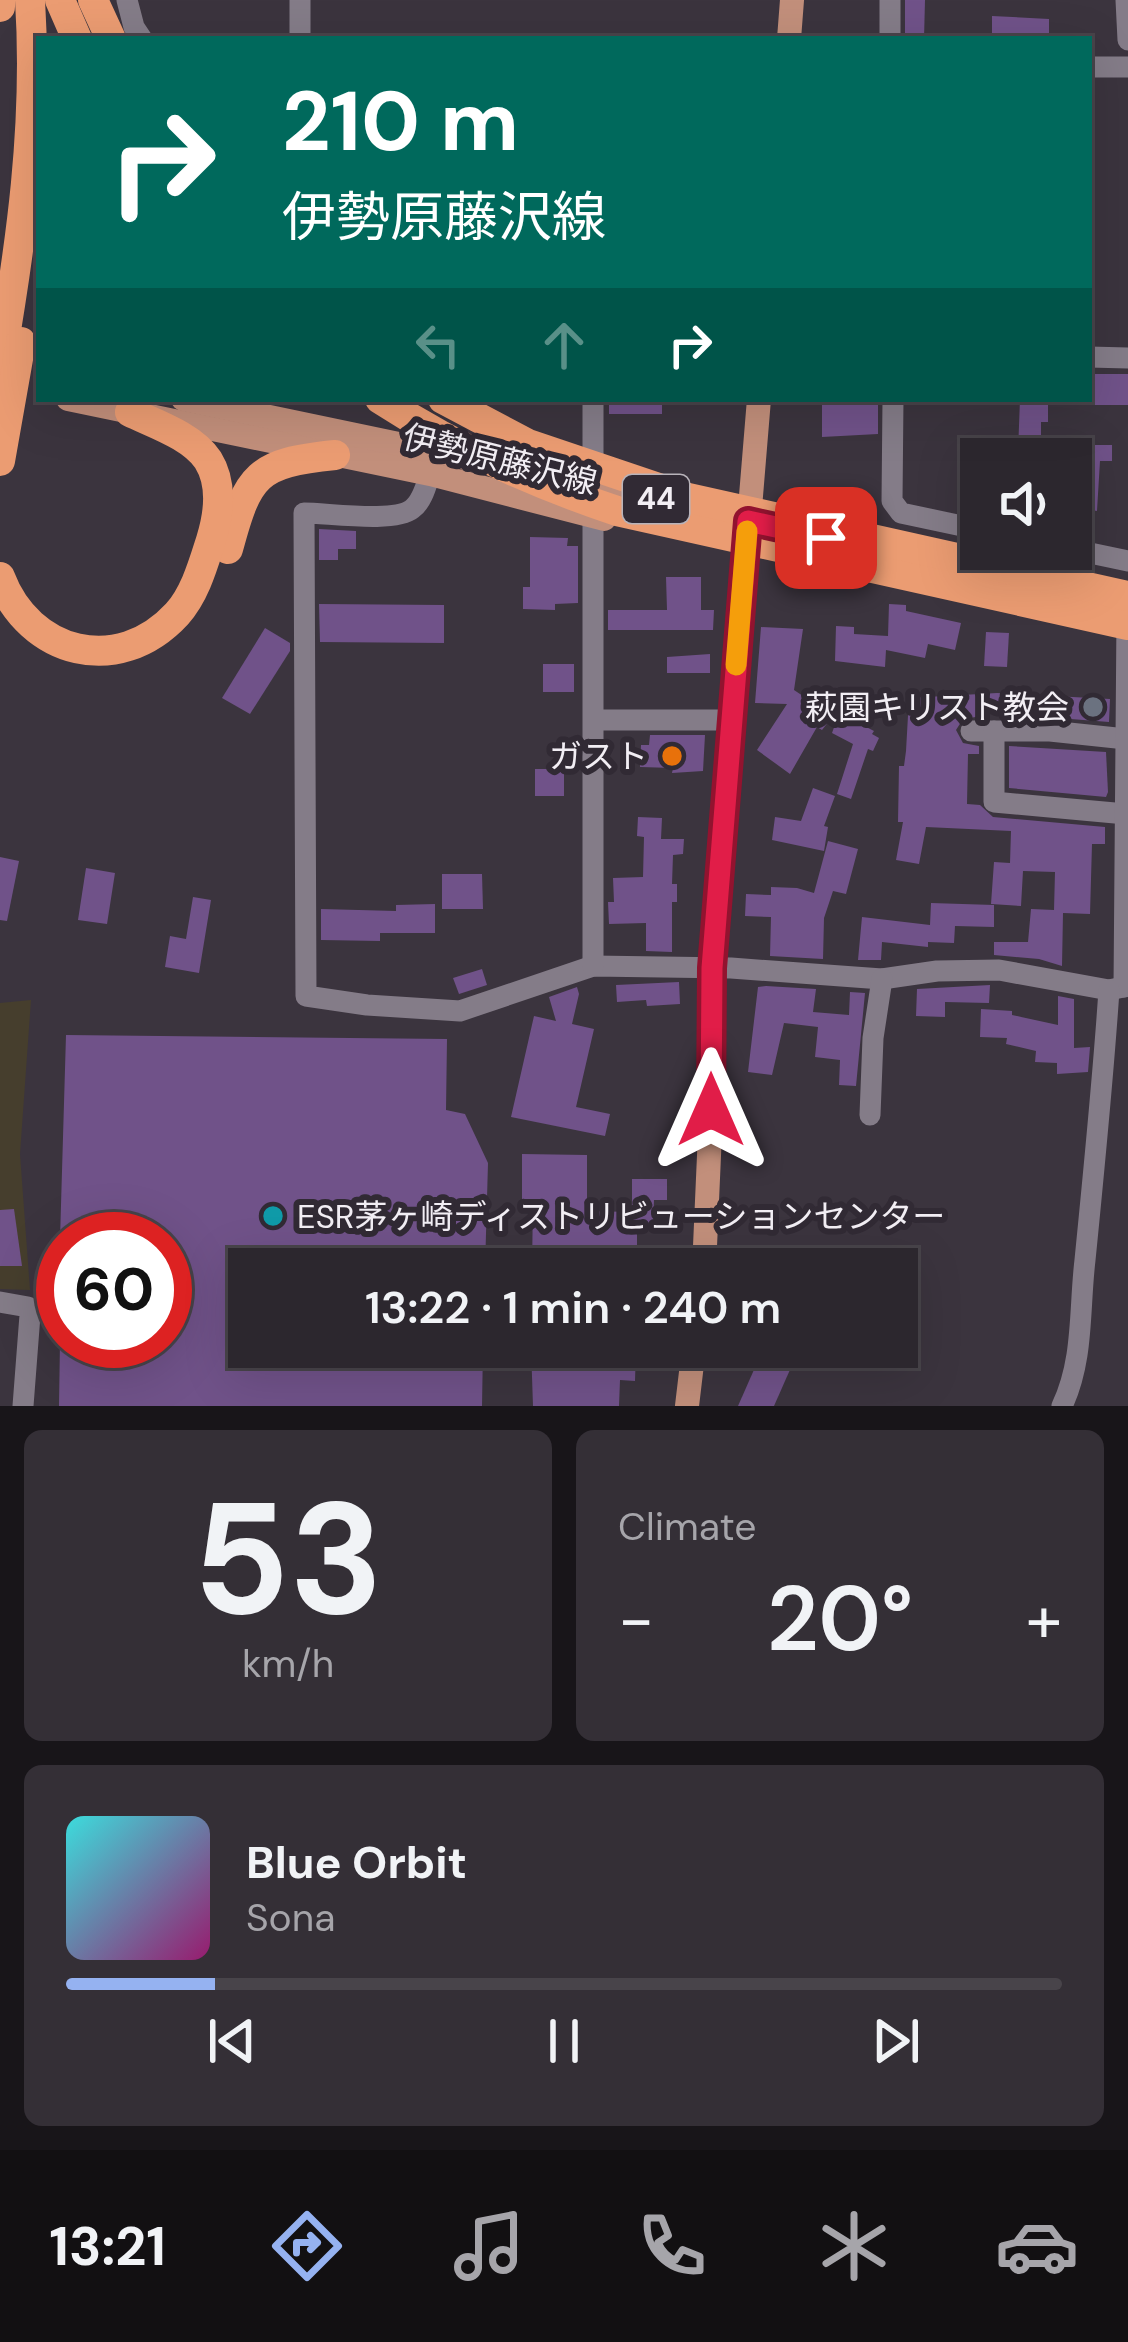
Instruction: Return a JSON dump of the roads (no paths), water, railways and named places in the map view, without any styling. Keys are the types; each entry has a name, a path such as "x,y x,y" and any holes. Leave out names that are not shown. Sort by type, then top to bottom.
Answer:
{"highway":[{"path":"0,460 7,423 7,348 29,173 33,105 30,0"},
{"path":"47,0 49,36"},
{"path":"62,0 74,36"},
{"path":"93,0 110,36"},
{"path":"7,348 36,246"},
{"path":"385,402 460,448 617,511 1128,630"},
{"path":"449,402 527,443 652,488 1128,599"},
{"path":"0,577 17,613 68,647 100,651 130,645 178,613 206,557 219,490 209,461 196,447 130,412"},
{"path":"0,621 22,644 66,666 120,668 158,654 178,642 206,607 244,497 254,481 287,460 335,455"}],"main road":[{"path":"789,36 792,0"},
{"path":"7,348 36,367"},
{"path":"0,386 36,392"},
{"name":"伊勢原藤沢線","path":"82,402 430,474 594,517 1128,630"},
{"name":"伊勢原藤沢線","path":"197,402 594,484 748,521 960,556"},
{"path":"705,1248 712,968 759,402"},
{"name":"伊勢原藤沢線","path":"1019,570 1128,599"},
{"path":"686,1406 691,1368"}],"street":[{"path":"127,0 140,36"},
{"path":"300,0 300,36"},
{"path":"890,0 890,36"},
{"path":"1126,0 1128,40"},
{"path":"1092,67 1128,67"},
{"path":"1092,358 1128,358"},
{"path":"444,402 453,424 452,455"},
{"path":"593,402 593,966"},
{"path":"892,402 892,501 902,513 960,525"},
{"path":"430,474 410,512 393,516 304,512 306,996 460,1011 593,966 882,979 937,970 999,970 1120,988"},
{"path":"1092,553 1128,561"},
{"path":"1062,1406 1081,1341 1083,1279 1120,988 1128,599"},
{"path":"594,720 731,720"},
{"path":"1126,739 1050,731 982,731 994,802 1126,814"},
{"path":"870,1114 873,1038 882,979"},
{"path":"0,1302 28,1307 23,1406"}],"place":[{"name":"萩園キリスト教会","path":"1093,707"},
{"name":"ガスト","path":"672,756"},
{"name":"ESR茅ヶ崎ディストリビューションセンター","path":"273,1216"}]}
